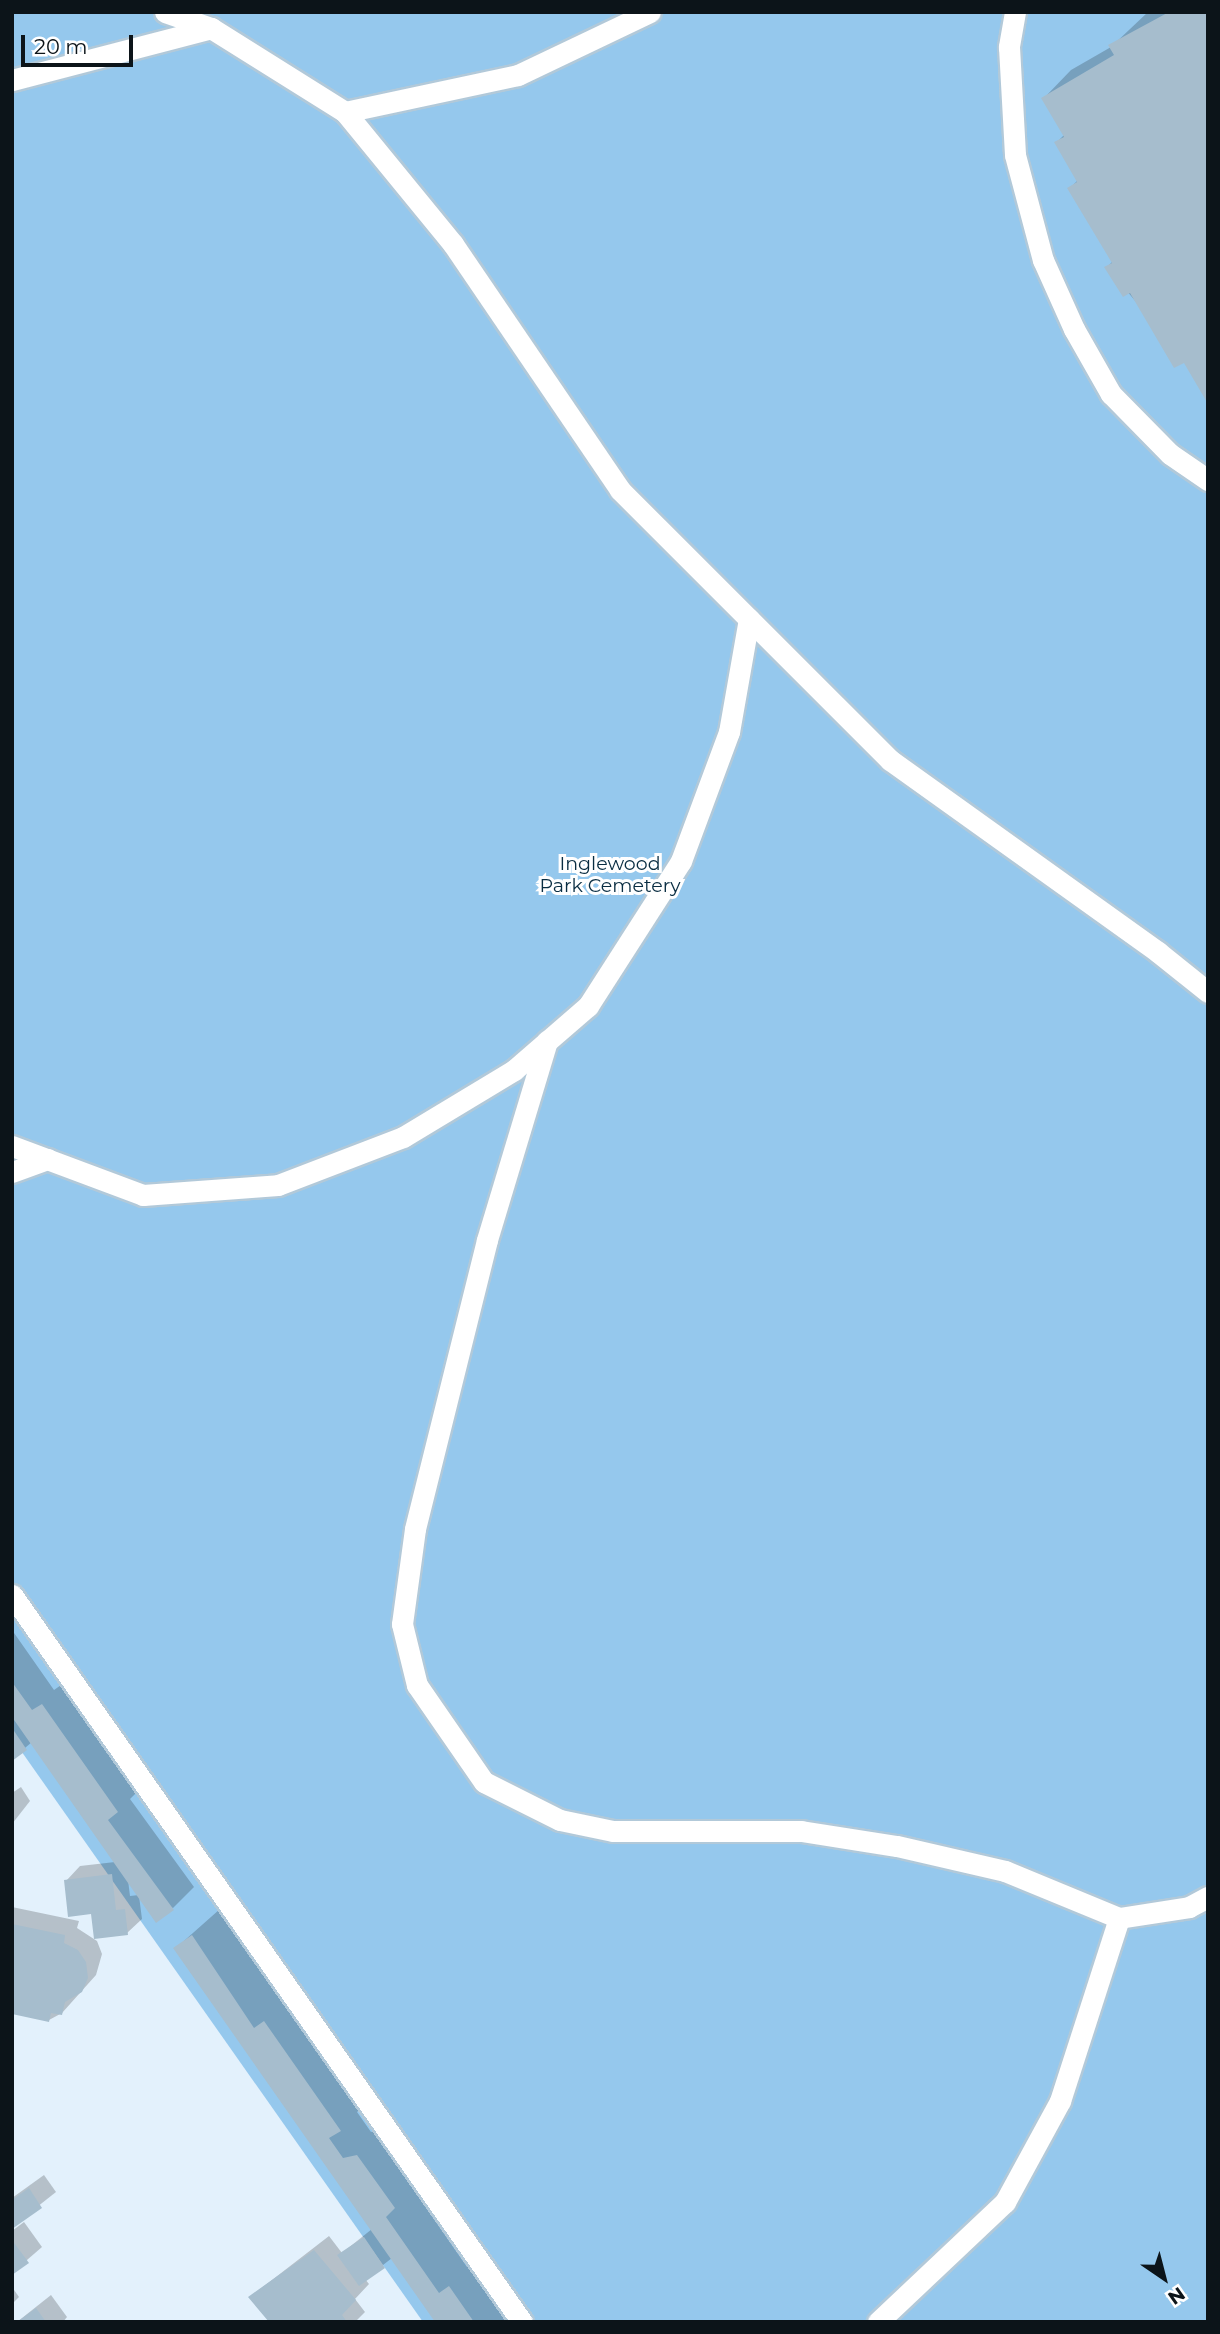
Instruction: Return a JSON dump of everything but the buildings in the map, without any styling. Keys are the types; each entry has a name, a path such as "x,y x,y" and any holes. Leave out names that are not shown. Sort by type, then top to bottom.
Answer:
{"lane":[{"path":"165,12 211,28 345,112 453,244 620,490 890,760 1158,952 1208,992"},
{"path":"345,112 517,75 650,12"},
{"path":"1015,12 1009,47 1015,155 1043,260 1074,329 1111,394 1170,454 1208,480"},
{"path":"12,80 211,28"},
{"path":"12,1146 143,1195 278,1185 403,1137 514,1070 588,1006 681,861 729,732 749,619"},
{"path":"547,1041 487,1240 415,1529 402,1624 417,1685 484,1782 561,1820 613,1831 801,1831 897,1846 1006,1871 1119,1918 1189,1907 1208,1897"},
{"path":"12,1172 48,1159"},
{"path":"12,1595 522,2322"},
{"path":"878,2322 1004,2202 1060,2101 1119,1918"}],"green space":[{"name":"Inglewood Park Cemetery","path":"12,12 1208,12 1208,2322 423,2322 12,1738"}]}
